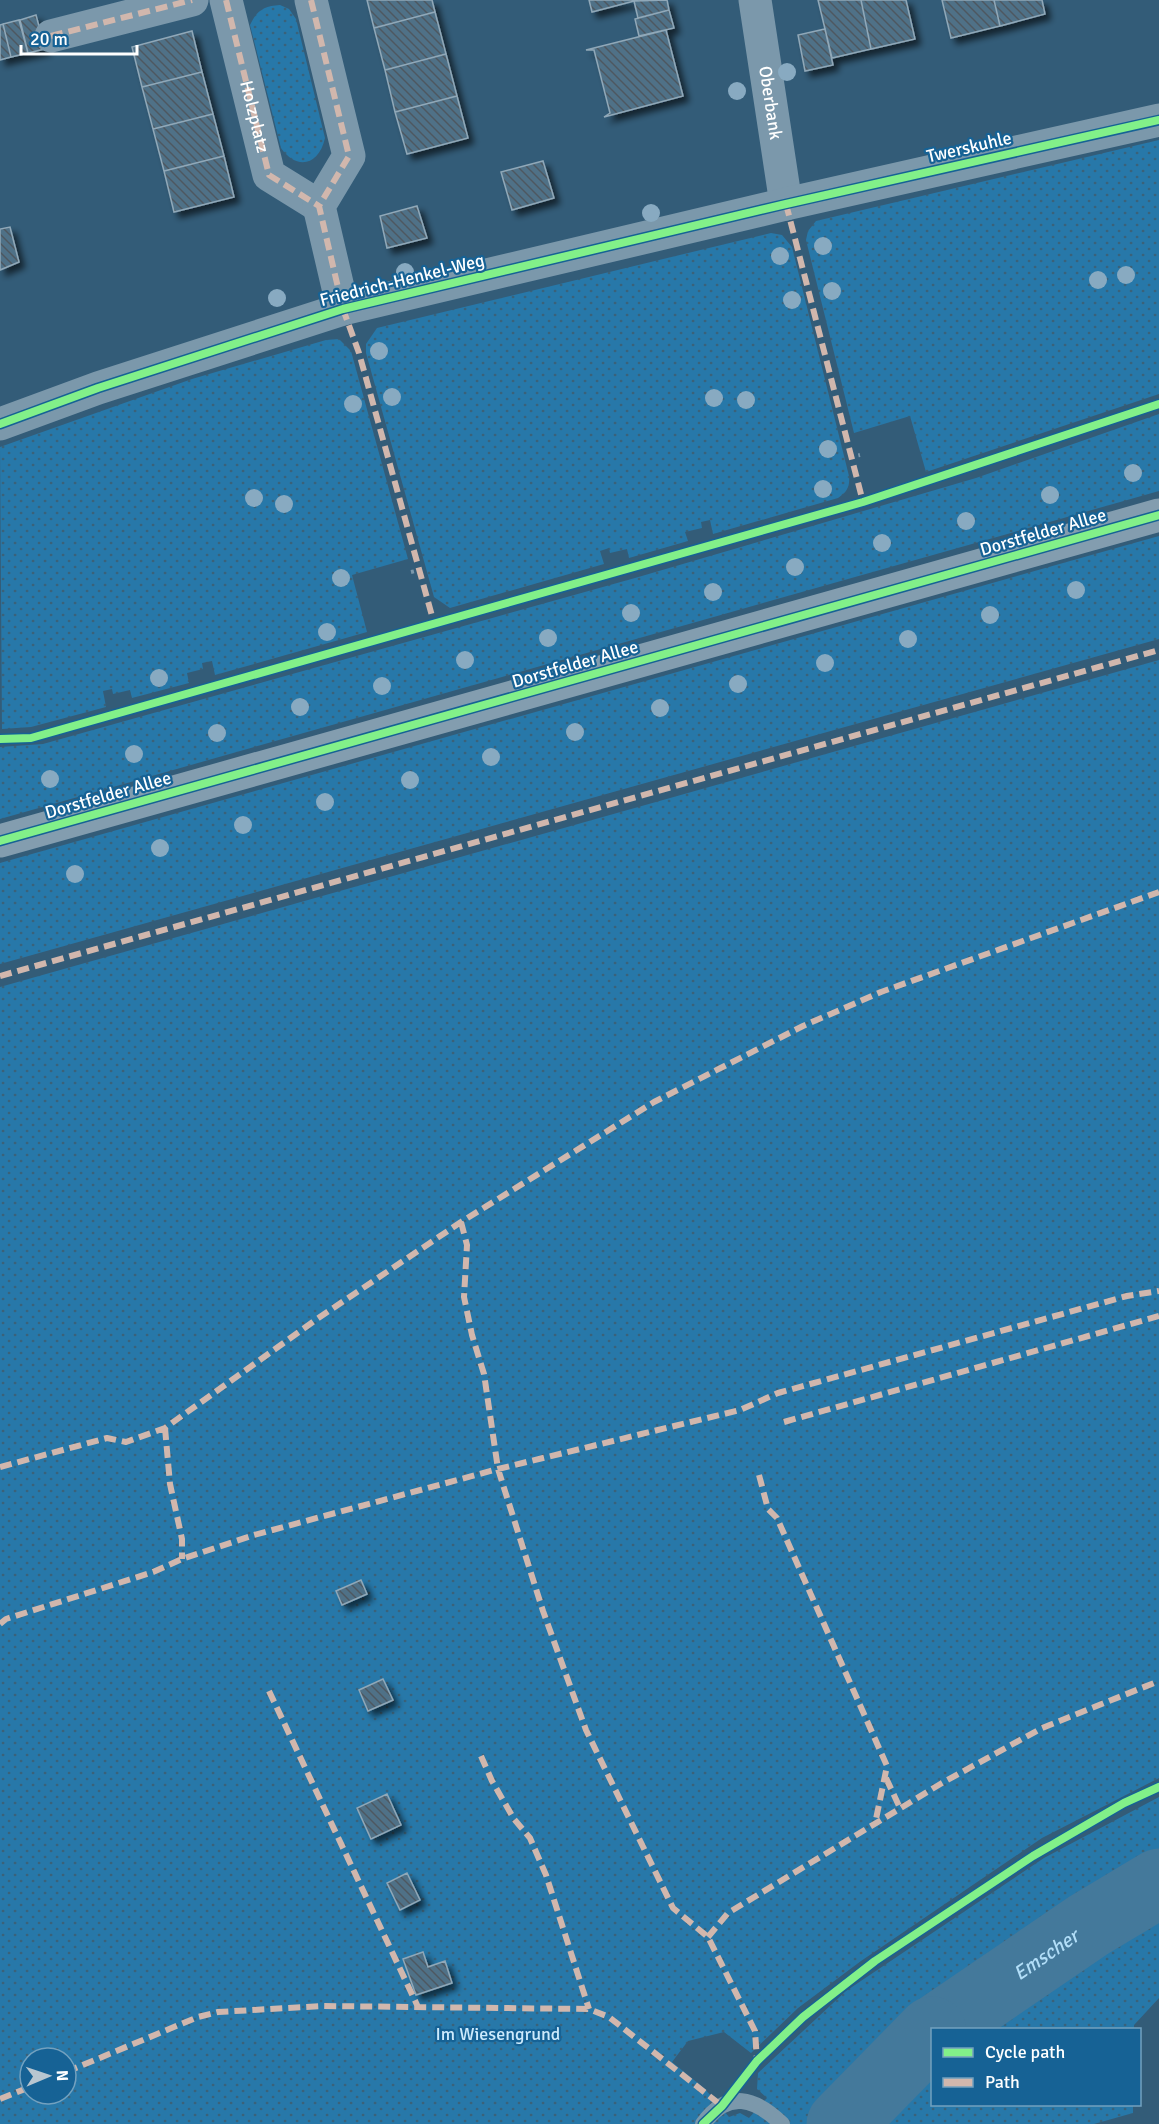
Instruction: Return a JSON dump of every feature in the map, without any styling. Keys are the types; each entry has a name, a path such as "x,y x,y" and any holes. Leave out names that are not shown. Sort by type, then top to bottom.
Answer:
{"main road":[{"name":"Dorstfelder Allee","path":"0,841 1159,515"}],"street":[{"path":"51,36 192,0"},
{"name":"Holzplatz","path":"226,0 269,175 320,206"},
{"path":"311,0 349,156 320,206 343,309"},
{"name":"Oberbank","path":"754,0 786,204"},
{"name":"Twerskuhle","path":"786,204 1159,120"},
{"name":"Friedrich-Henkel-Weg","path":"0,424 98,388 343,309 786,204"}],"lane":[{"path":"703,2124 710,2115 730,2101 741,2100 767,2110 782,2124"}],"path":[{"path":"851,457 860,455"},
{"path":"411,572 420,570"}],"green space":[{"path":"280,5 289,9 296,19 325,138 318,154 307,162 294,160 281,148 250,25 262,10"},
{"path":"1159,140 1159,394 926,472 910,416 854,433 806,240 808,231 816,221"},
{"path":"771,233 782,235 792,247 849,476 844,494 838,498 713,534 710,520 701,522 702,528 685,532 688,541 629,558 627,549 610,553 609,548 600,551 604,564 450,608 434,597 366,353 366,344 377,328"},
{"path":"339,339 351,351 408,559 352,575 367,632 215,675 212,661 202,663 203,669 187,673 189,683 132,698 130,690 113,694 112,689 103,691 106,707 31,727 2,729 0,447 192,379 326,340"},
{"path":"1159,414 1159,491 0,819 0,747 43,744 635,578 976,478"},
{"path":"1159,536 1159,639 0,964 0,863"},
{"name":"Im Wiesengrund","path":"1159,660 1159,1778 1042,1838 861,1961 798,2008 751,2053 724,2032 688,2041 672,2062 705,2089 729,2117 740,2113 749,2118 767,2098 757,2089 758,2073 846,1991 1044,1858 1159,1797 1159,1998 1134,2025 1134,2028 931,2028 931,2106 1133,2106 1133,2113 1094,2124 0,2124 0,987"}],"building":[{"path":"367,0 432,0 435,12 374,28"},
{"path":"589,0 638,0 592,12"},
{"path":"667,0 669,10 638,18 634,1"},
{"path":"818,0 861,0 871,49 832,58"},
{"path":"861,0 906,0 915,39 871,49"},
{"path":"942,0 994,0 1000,26 951,38"},
{"path":"994,0 1042,0 1045,14 1000,26"},
{"path":"669,10 674,28 639,36 635,19"},
{"path":"435,12 446,54 385,70 374,28"},
{"path":"36,15 45,49 28,53 20,20"},
{"path":"19,20 28,53 11,57 3,24"},
{"path":"3,24 11,57 0,60 0,25"},
{"path":"825,29 833,65 805,71 798,35"},
{"path":"666,30 683,96 604,117 610,113 594,50 586,50"},
{"path":"192,31 202,72 142,87 132,47"},
{"path":"446,54 457,96 395,112 385,70"},
{"path":"202,72 213,114 153,129 142,87"},
{"path":"457,96 468,138 407,154 395,112"},
{"path":"213,114 224,156 164,171 153,129"},
{"path":"224,156 234,197 174,212 164,171"},
{"path":"543,161 554,198 512,210 501,172"},
{"path":"417,206 427,238 387,248 380,216"},
{"path":"10,227 19,262 0,270 0,229"},
{"path":"361,1580 367,1594 342,1605 336,1591"},
{"path":"383,1679 393,1700 368,1711 359,1690"},
{"path":"387,1794 401,1825 371,1839 357,1808"},
{"path":"407,1873 420,1900 400,1910 387,1883"},
{"path":"423,1952 428,1967 445,1961 452,1983 416,1995 403,1959"}],"waterway":[{"name":"Emscher","path":"938,2028 1089,1925 1159,1883"},
{"name":"Emscher","path":"841,2124 931,2032"}],"marked path":[{"path":"51,36 192,0"},
{"path":"226,0 269,175 319,206"},
{"path":"311,0 349,156 319,206 343,309 359,353 434,623"},
{"path":"786,204 863,502"},
{"path":"0,976 1159,650"},
{"path":"0,1467 107,1438 126,1442 165,1428 317,1319 461,1222 654,1102 803,1026 881,992 1159,892"},
{"path":"461,1222 467,1245 464,1297 472,1335 484,1374 498,1469 543,1611 586,1730 673,1908 708,1937 755,2031 757,2061"},
{"path":"0,1624 6,1619 153,1572 182,1559 254,1535 498,1469 740,1410 778,1393 1127,1296 1159,1291"},
{"path":"784,1422 1159,1316"},
{"path":"165,1428 170,1484 182,1539 182,1559"},
{"path":"759,1475 768,1509 777,1518 887,1766 875,1824"},
{"path":"708,1937 728,1913 942,1783 1042,1728 1159,1681"},
{"path":"269,1691 418,2007"},
{"path":"481,1756 492,1781 514,1819 530,1838 546,1875 589,2009"},
{"path":"886,1778 900,1808"},
{"path":"78,2067 198,2017 218,2012 323,2006 589,2009 609,2017 722,2106 725,2102"},
{"path":"0,2099 18,2092"}],"cycle path":[{"path":"0,424 98,388 343,309 786,204 1159,120"},
{"path":"0,739 31,738 863,502 1159,404"},
{"path":"0,841 1159,515"},
{"path":"703,2124 722,2106 757,2061 803,2017 875,1961 1033,1856 1124,1803 1159,1787"}]}
